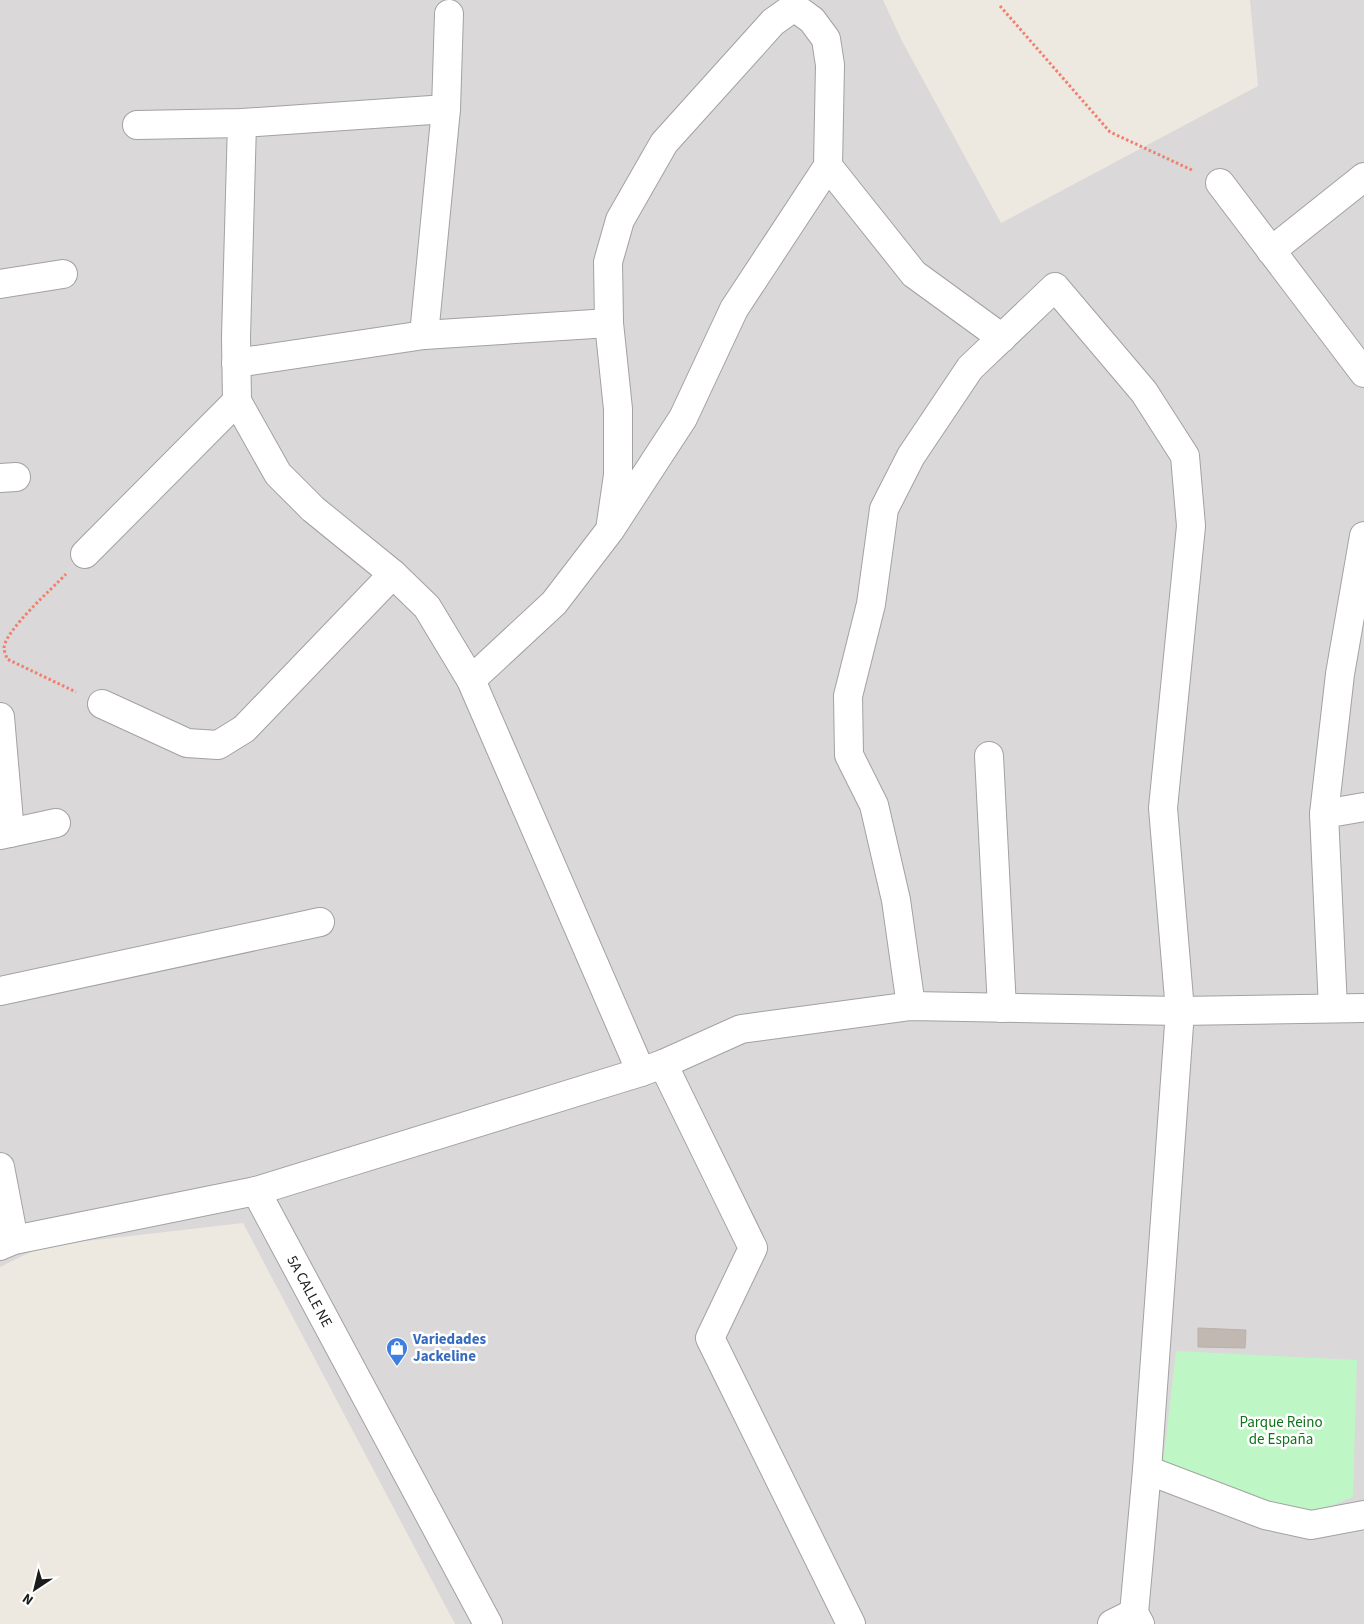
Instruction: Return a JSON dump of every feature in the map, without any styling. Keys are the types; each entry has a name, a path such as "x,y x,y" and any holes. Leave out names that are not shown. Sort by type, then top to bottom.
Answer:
{"street":[{"path":"472,680 554,603 610,530 683,418 734,309 828,166 830,65 826,39 812,20 794,7 773,22 664,143 620,220 608,262 609,323 618,409 618,475 610,530"},
{"path":"424,335 446,109 449,14"},
{"path":"137,125 242,122 446,109"},
{"path":"242,122 236,363 237,401 278,474 313,509 393,574 427,607 472,680 652,1068 753,1248 710,1338 851,1624"},
{"path":"828,166 914,274 1002,338"},
{"path":"1271,251 1364,177"},
{"path":"1220,183 1364,373"},
{"path":"0,284 63,274"},
{"path":"911,1006 896,900 874,805 849,755 848,696 871,604 884,508 910,456 970,368 1055,287 1144,392 1185,456 1192,526 1163,808 1180,1011 1147,1470 1129,1620"},
{"path":"236,363 424,335 609,323"},
{"path":"85,554 237,401"},
{"path":"1333,1008 1324,814 1340,674 1364,536"},
{"path":"102,704 187,743 218,745 244,729 393,574"},
{"path":"0,717 5,834 56,824"},
{"path":"989,756 1002,1008"},
{"path":"1324,814 1364,807"},
{"path":"0,990 320,922"},
{"path":"0,1167 7,1243 256,1191 652,1068 741,1029 911,1006 1180,1011 1364,1008"},
{"name":"5A CALLE NE","path":"256,1191 488,1624"},
{"path":"1147,1470 1265,1515 1311,1526 1364,1515"}],"path":[{"path":"1000,6 1110,132 1220,183"},
{"path":"85,554 16,626 7,638 4,648 7,659 18,666 102,704"}],"shaded area":[{"path":"0,0 883,0 902,41 1001,223 1258,86 1250,0 1364,0 1364,1624 455,1624 243,1223 43,1246 0,1267"}],"green space":[{"name":"Parque Reino de España","path":"1176,1351 1357,1360 1353,1497 1307,1515 1269,1504 1163,1465"}],"building":[{"path":"1198,1328 1246,1330 1245,1348 1198,1347"}],"place":[{"name":"Variedades Jackeline","path":"397,1367"}]}
